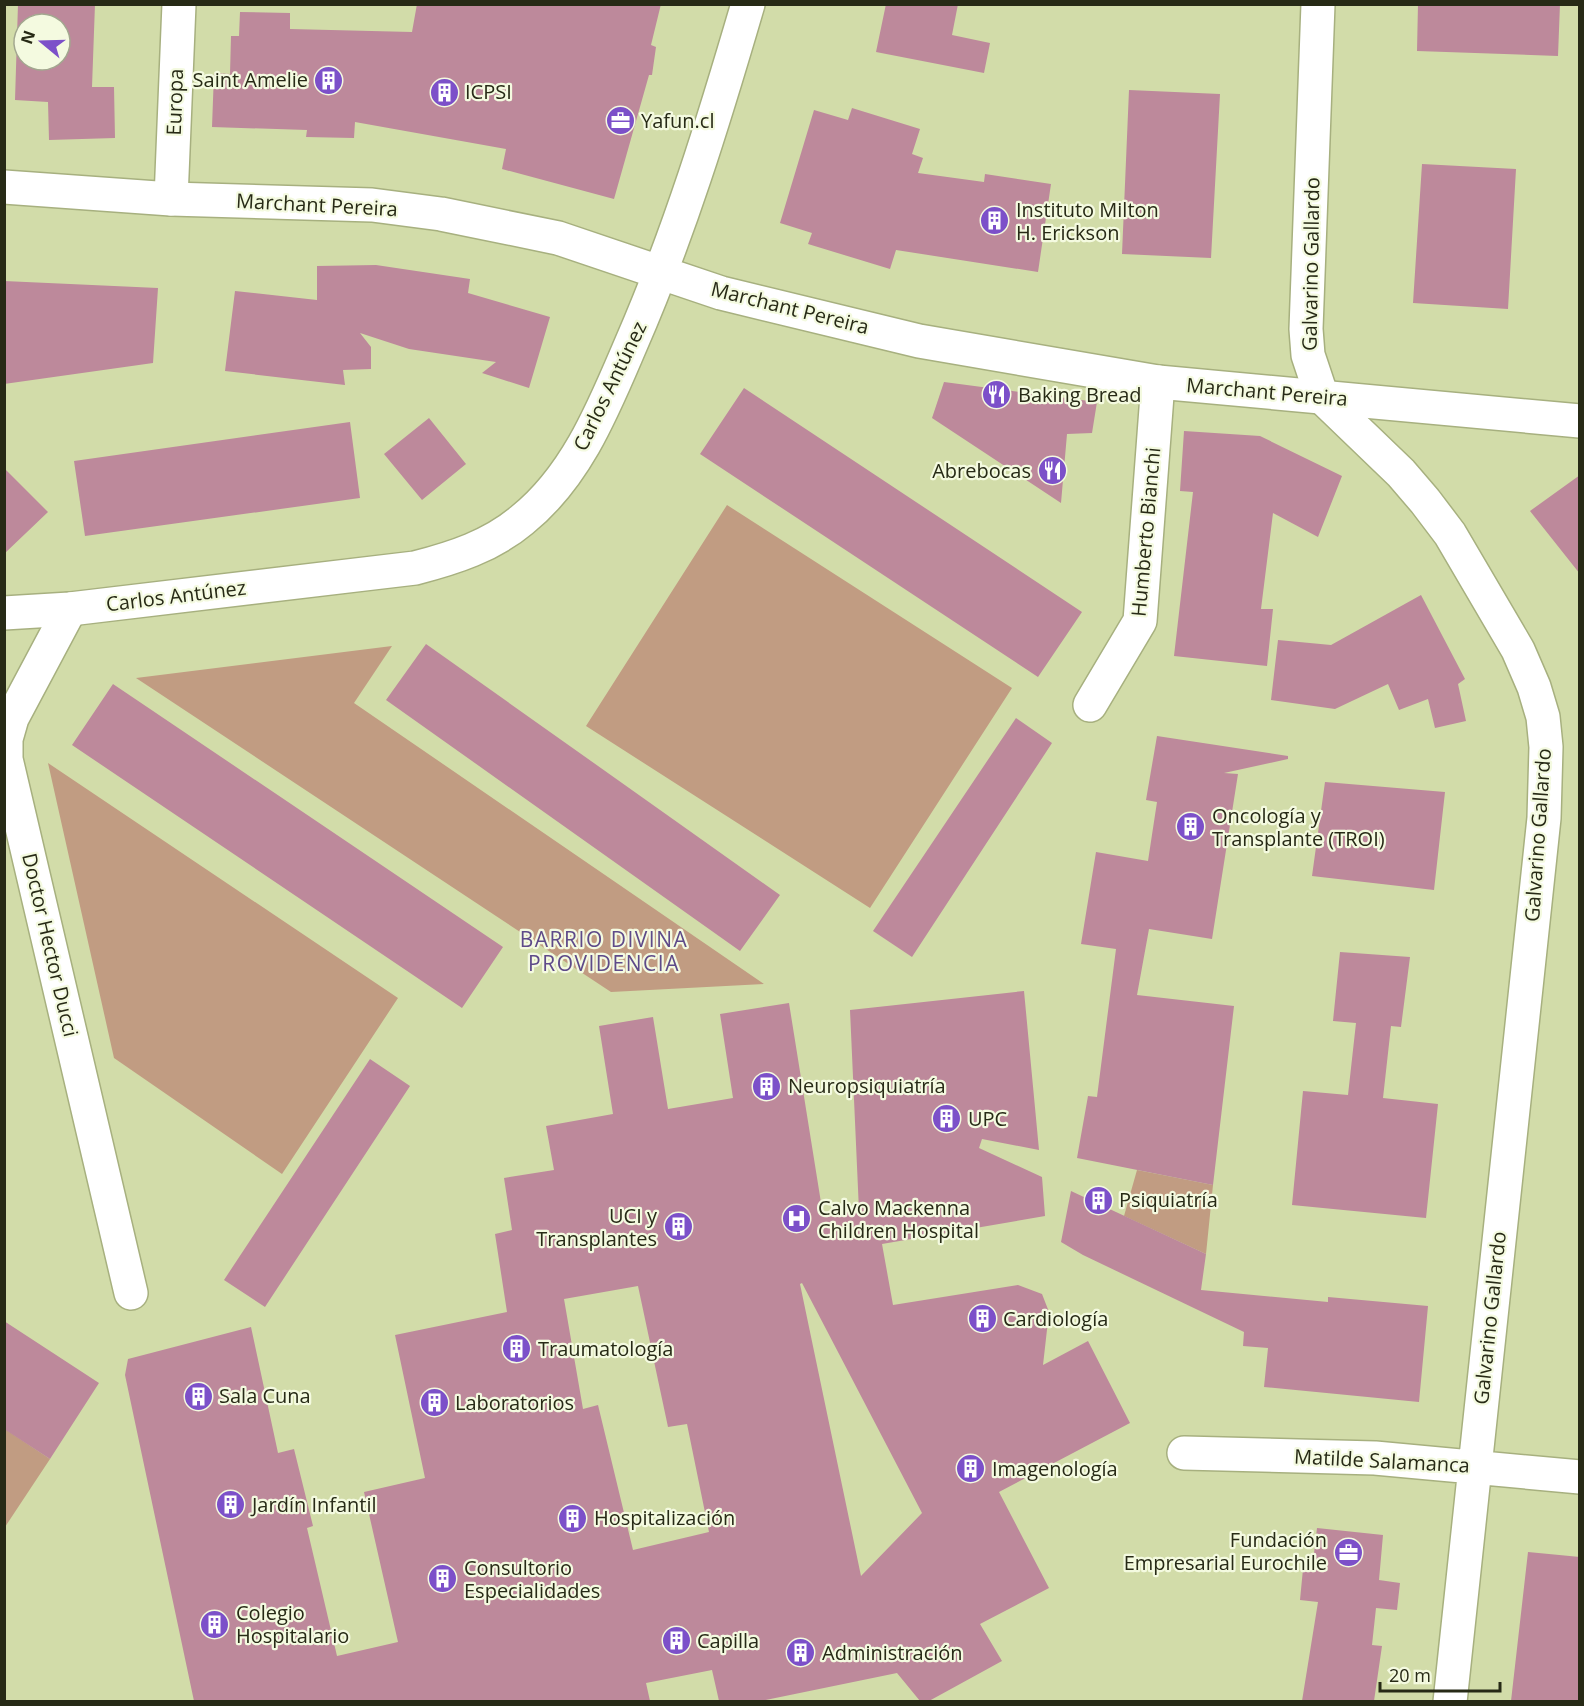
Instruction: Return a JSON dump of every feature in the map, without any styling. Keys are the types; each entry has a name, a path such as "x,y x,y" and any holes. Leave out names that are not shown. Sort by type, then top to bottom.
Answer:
{"street":[{"name":"Europa","path":"171,199 179,4"},
{"name":"Carlos Antúnez","path":"4,613 70,609 415,568 453,558 488,543 522,520 554,490 580,452 606,404 661,271 699,169 748,4"},
{"name":"Galvarino Gallardo","path":"1318,4 1306,329 1308,355 1322,397 1401,473 1450,534 1518,650 1534,687 1543,717 1546,747 1544,818 1450,1701"},
{"name":"Marchant Pereira","path":"4,187 171,199 372,205 441,214 548,235 721,293 919,341 1158,382 1580,421"},
{"name":"Humberto Bianchi","path":"1090,705 1140,621 1158,382"},
{"name":"Doctor Hector Ducci","path":"70,609 12,718 6,739 6,759 131,1293"},
{"name":"Matilde Salamanca","path":"1184,1454 1331,1456 1580,1477"}],"shaded area":[{"path":"727,505 1012,688 870,908 586,726"},
{"path":"392,646 354,703 764,984 611,992 136,678"},
{"path":"48,763 398,998 282,1174 114,1058"},
{"path":"1137,1170 1213,1185 1206,1254 1124,1216"},
{"path":"5,1429 50,1459 5,1527"}],"building":[{"path":"18,4 95,4 92,87 114,87 115,138 49,140 48,102 15,100 16,72 72,72 72,12 18,12"},
{"path":"417,4 661,4 651,45 656,47 652,75 649,75 614,199 502,169 506,149 355,122 354,138 306,137 307,130 212,127 214,73 230,74 231,36 239,36 240,12 290,13 290,29 412,32"},
{"path":"886,4 958,4 952,35 990,43 984,73 876,52"},
{"path":"1418,4 1560,4 1558,56 1417,51"},
{"path":"1129,90 1220,94 1211,258 1122,254"},
{"path":"852,108 920,129 912,154 923,158 918,173 984,182 985,174 1051,184 1038,272 896,250 890,269 808,244 812,233 780,223 814,110 848,120"},
{"path":"1422,164 1516,169 1508,309 1413,303"},
{"path":"376,265 470,279 468,293 550,317 529,388 482,373 496,362 409,349 360,333 371,347 371,369 343,370 345,385 225,371 235,291 317,300 317,266"},
{"path":"4,281 158,288 153,363 4,384"},
{"path":"944,382 1097,402 1092,433 1067,434 1061,503 932,418"},
{"path":"744,388 1082,612 1038,677 700,454"},
{"path":"429,418 466,464 422,500 384,454"},
{"path":"350,422 360,498 85,536 74,461"},
{"path":"1184,431 1260,436 1342,476 1318,537 1273,513 1261,609 1273,609 1267,666 1174,656 1193,492 1180,491"},
{"path":"4,468 48,512 4,554"},
{"path":"1580,475 1580,574 1530,511"},
{"path":"1421,595 1465,679 1458,684 1466,721 1435,728 1428,699 1399,710 1388,684 1335,709 1271,700 1278,640 1331,645"},
{"path":"426,644 780,895 740,951 386,700"},
{"path":"113,684 503,947 462,1008 72,745"},
{"path":"1016,718 1052,743 912,957 873,931"},
{"path":"1157,736 1288,756 1288,759 1224,773 1238,774 1212,939 1149,929 1137,995 1234,1006 1213,1185 1077,1158 1088,1096 1097,1097 1116,949 1081,944 1096,852 1148,861 1157,802 1146,800"},
{"path":"1325,782 1445,792 1434,890 1312,876"},
{"path":"1340,952 1410,957 1401,1027 1391,1026 1383,1098 1438,1104 1426,1218 1292,1205 1303,1091 1348,1095 1356,1023 1333,1021"},
{"path":"1024,991 1039,1150 982,1139 979,1148 1042,1177 1045,1216 882,1244 893,1305 1018,1285 1042,1294 1049,1312 1043,1365 1088,1341 1130,1423 999,1492 1049,1588 980,1624 1002,1661 929,1701 920,1701 897,1673 761,1701 719,1701 712,1670 646,1683 650,1701 194,1701 125,1375 128,1359 251,1327 278,1453 294,1449 313,1526 307,1528 337,1656 398,1642 364,1492 425,1478 395,1335 507,1312 495,1234 512,1230 504,1178 554,1170 546,1126 613,1114 599,1026 653,1017 668,1109 733,1098 720,1014 789,1003 823,1215 859,1211 850,1010","holes":["802,1283 922,1513 861,1576 800,1284","638,1286 668,1427 687,1424 709,1532 633,1550 598,1405 583,1409 564,1299"]},
{"path":"370,1059 410,1086 265,1307 224,1280"},
{"path":"1071,1191 1206,1254 1201,1290 1328,1302 1328,1297 1428,1306 1419,1402 1264,1387 1268,1348 1243,1346 1244,1332 1083,1255 1061,1242"},
{"path":"4,1321 99,1383 50,1459 4,1429"},
{"path":"1317,1528 1383,1535 1379,1580 1400,1583 1397,1610 1376,1608 1372,1645 1382,1646 1374,1701 1302,1701 1318,1602 1300,1600 1303,1569 1312,1570"},
{"path":"1528,1552 1580,1557 1580,1701 1511,1701"}],"place":[{"name":"Saint Amelie","path":"329,80"},
{"name":"ICPSI","path":"444,92"},
{"name":"Yafun.cl","path":"620,121"},
{"name":"Instituto Milton H. Erickson","path":"995,221"},
{"name":"Baking Bread","path":"997,395"},
{"name":"Abrebocas","path":"1052,471"},
{"name":"Oncología y Transplante (TROI)","path":"1191,827"},
{"name":"Neuropsiquiatría","path":"767,1086"},
{"name":"UPC","path":"947,1119"},
{"name":"Psiquiatría","path":"1098,1200"},
{"name":"Calvo Mackenna Children Hospital","path":"797,1219"},
{"name":"UCI y Transplantes","path":"678,1227"},
{"name":"Cardiología","path":"982,1319"},
{"name":"Traumatología","path":"517,1349"},
{"name":"Sala Cuna","path":"198,1396"},
{"name":"Laboratorios","path":"434,1403"},
{"name":"Imagenología","path":"971,1469"},
{"name":"Jardín Infantil","path":"231,1505"},
{"name":"Hospitalización","path":"573,1518"},
{"name":"Fundación Empresarial Eurochile","path":"1348,1552"},
{"name":"Consultorio Especialidades","path":"443,1579"},
{"name":"Colegio Hospitalario","path":"215,1625"},
{"name":"Capilla","path":"676,1641"},
{"name":"Administración","path":"801,1653"}],"district":[{"name":"BARRIO DIVINA PROVIDENCIA","path":"604,952"}]}
